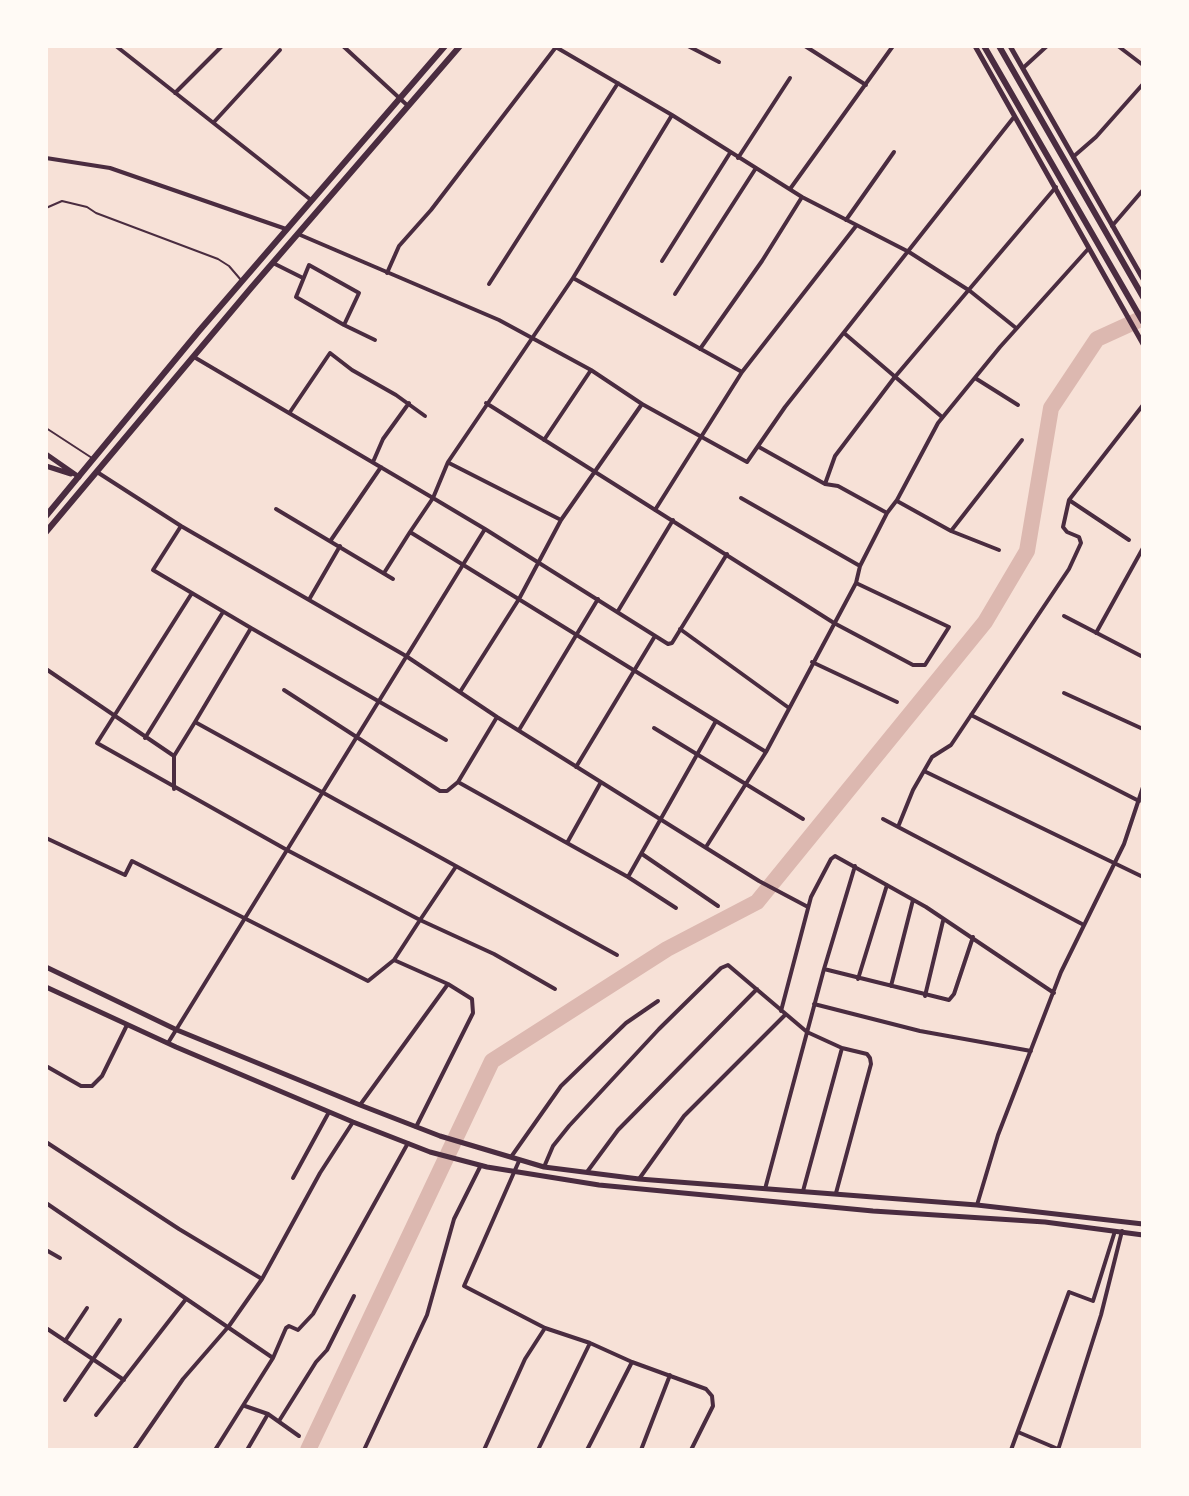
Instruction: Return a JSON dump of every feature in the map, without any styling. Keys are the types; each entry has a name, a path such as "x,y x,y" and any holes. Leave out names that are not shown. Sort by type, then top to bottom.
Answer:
{"main road":[{"path":"46,516 286,229 445,46"},
{"path":"46,532 460,46"},
{"path":"975,46 1142,342"},
{"path":"984,46 1143,322"},
{"path":"999,46 1141,294"},
{"path":"1010,46 1143,278"},
{"path":"242,281 251,288"},
{"path":"46,454 88,483"},
{"path":"46,466 79,477"},
{"path":"88,466 97,472"},
{"path":"46,967 177,1030 360,1105 440,1136 544,1167 639,1179 977,1205 1143,1224"},
{"path":"46,987 353,1122 439,1155 484,1166 644,1190 873,1211 1045,1222 1143,1235"}],"street":[{"path":"116,46 311,200"},
{"path":"175,93 222,46"},
{"path":"343,46 408,106"},
{"path":"387,273 399,246 431,210 555,46 802,197 909,252 970,291 1017,328"},
{"path":"688,46 719,62"},
{"path":"805,46 866,85"},
{"path":"790,189 893,46"},
{"path":"1023,68 1047,46"},
{"path":"1118,46 1143,65"},
{"path":"213,123 280,50"},
{"path":"738,158 790,78"},
{"path":"489,284 618,83"},
{"path":"1072,158 1096,137 1143,84"},
{"path":"384,573 433,498 448,462 573,278 672,115"},
{"path":"298,234 531,336 642,404 747,462 785,407 1014,117"},
{"path":"846,220 894,152"},
{"path":"662,261 730,153"},
{"path":"46,158 110,168 286,229"},
{"path":"675,294 756,168"},
{"path":"825,484 835,456 894,378 1056,187"},
{"path":"1112,226 1143,190"},
{"path":"700,349 762,261 802,197"},
{"path":"655,510 742,372 856,226"},
{"path":"706,847 766,752 856,583 860,566 887,513 942,417 1089,248"},
{"path":"273,263 303,278"},
{"path":"344,325 359,293 309,265 296,297 344,325 375,340"},
{"path":"573,278 742,372"},
{"path":"844,333 942,417"},
{"path":"290,412 330,353 425,416"},
{"path":"194,357 485,529 668,644 672,643 727,554"},
{"path":"544,440 591,370"},
{"path":"975,378 1018,405"},
{"path":"373,462 383,439 409,403"},
{"path":"486,403 834,623 913,665 925,665 949,627 856,583"},
{"path":"460,692 519,599 561,520 642,404"},
{"path":"898,827 932,757 951,745 1040,615 1080,547 1079,537 1063,527 1069,500 1143,405"},
{"path":"951,531 1022,440"},
{"path":"759,447 825,484 838,486 887,513"},
{"path":"448,462 561,520"},
{"path":"331,540 381,467"},
{"path":"97,472 181,526 406,656 576,767 786,898 808,907"},
{"path":"741,498 860,566"},
{"path":"897,500 951,531 999,550"},
{"path":"1069,500 1129,540"},
{"path":"276,509 393,579"},
{"path":"618,611 673,520"},
{"path":"181,526 153,570 446,740"},
{"path":"168,1043 242,918 323,793 485,529"},
{"path":"410,532 766,752"},
{"path":"310,598 340,546"},
{"path":"1096,633 1143,548"},
{"path":"192,593 97,743 287,850 420,920 494,954 555,989"},
{"path":"519,730 598,599"},
{"path":"145,738 223,612"},
{"path":"1064,616 1143,657"},
{"path":"174,789 174,756 251,628"},
{"path":"680,629 789,708"},
{"path":"576,767 655,636"},
{"path":"812,662 897,702"},
{"path":"46,669 174,756"},
{"path":"284,690 440,791 447,791 458,782 497,717"},
{"path":"1064,693 1143,729"},
{"path":"971,715 1139,801"},
{"path":"628,877 716,721"},
{"path":"195,722 617,955"},
{"path":"654,728 803,819"},
{"path":"924,771 1143,877"},
{"path":"458,782 628,877 676,908"},
{"path":"567,843 601,782"},
{"path":"977,1205 998,1135 1054,993 1082,924 1115,863 1143,787"},
{"path":"883,819 1082,924"},
{"path":"46,838 125,875 132,861 368,981 394,960 455,868"},
{"path":"642,854 718,906"},
{"path":"639,1179 684,1116 783,1013 808,907 833,857 841,857 913,900 1054,993"},
{"path":"765,1189 814,1004 855,866"},
{"path":"858,979 887,885"},
{"path":"891,986 913,900"},
{"path":"925,996 943,921"},
{"path":"824,969 925,996 951,999 973,937"},
{"path":"394,960 448,984 472,999 473,1013 416,1127"},
{"path":"544,1167 553,1146 569,1126 659,1029 721,968 731,965 807,1032 842,1048 867,1054 871,1064 836,1193"},
{"path":"360,1105 448,984"},
{"path":"585,1174 618,1130 757,989"},
{"path":"510,1158 561,1086 626,1023 658,1001"},
{"path":"814,1004 920,1031 1031,1051"},
{"path":"46,1066 81,1086 92,1086 102,1076 127,1025"},
{"path":"803,1191 842,1048"},
{"path":"293,1178 329,1112"},
{"path":"134,1450 183,1379 229,1326 262,1279 312,1186 353,1122"},
{"path":"46,1142 262,1279"},
{"path":"215,1450 273,1358 286,1328 289,1326 298,1330 313,1314 409,1143"},
{"path":"519,1161 464,1286 545,1328 700,1386 712,1396 710,1412 691,1450"},
{"path":"364,1450 427,1315 454,1219 484,1166"},
{"path":"46,1203 273,1358"},
{"path":"1093,1301 1119,1231"},
{"path":"1018,1432 1058,1449 1104,1305 1119,1231"},
{"path":"46,1250 60,1258"},
{"path":"1020,1450 1012,1448 1069,1292 1104,1305"},
{"path":"279,1421 327,1350 354,1296"},
{"path":"96,1415 186,1299"},
{"path":"65,1341 87,1308"},
{"path":"65,1400 120,1320"},
{"path":"46,1328 124,1380"},
{"path":"484,1450 525,1359 545,1328"},
{"path":"538,1450 590,1343"},
{"path":"587,1450 632,1362"},
{"path":"641,1450 670,1375"},
{"path":"245,1406 268,1414 299,1436"},
{"path":"247,1450 268,1414"}],"lane":[{"path":"46,208 62,201 87,207 218,259 242,281"},
{"path":"46,428 94,459"}],"waterway":[{"path":"308,1450 492,1061 667,949 757,902 985,622 1027,551 1051,408 1097,339 1143,318"}]}
